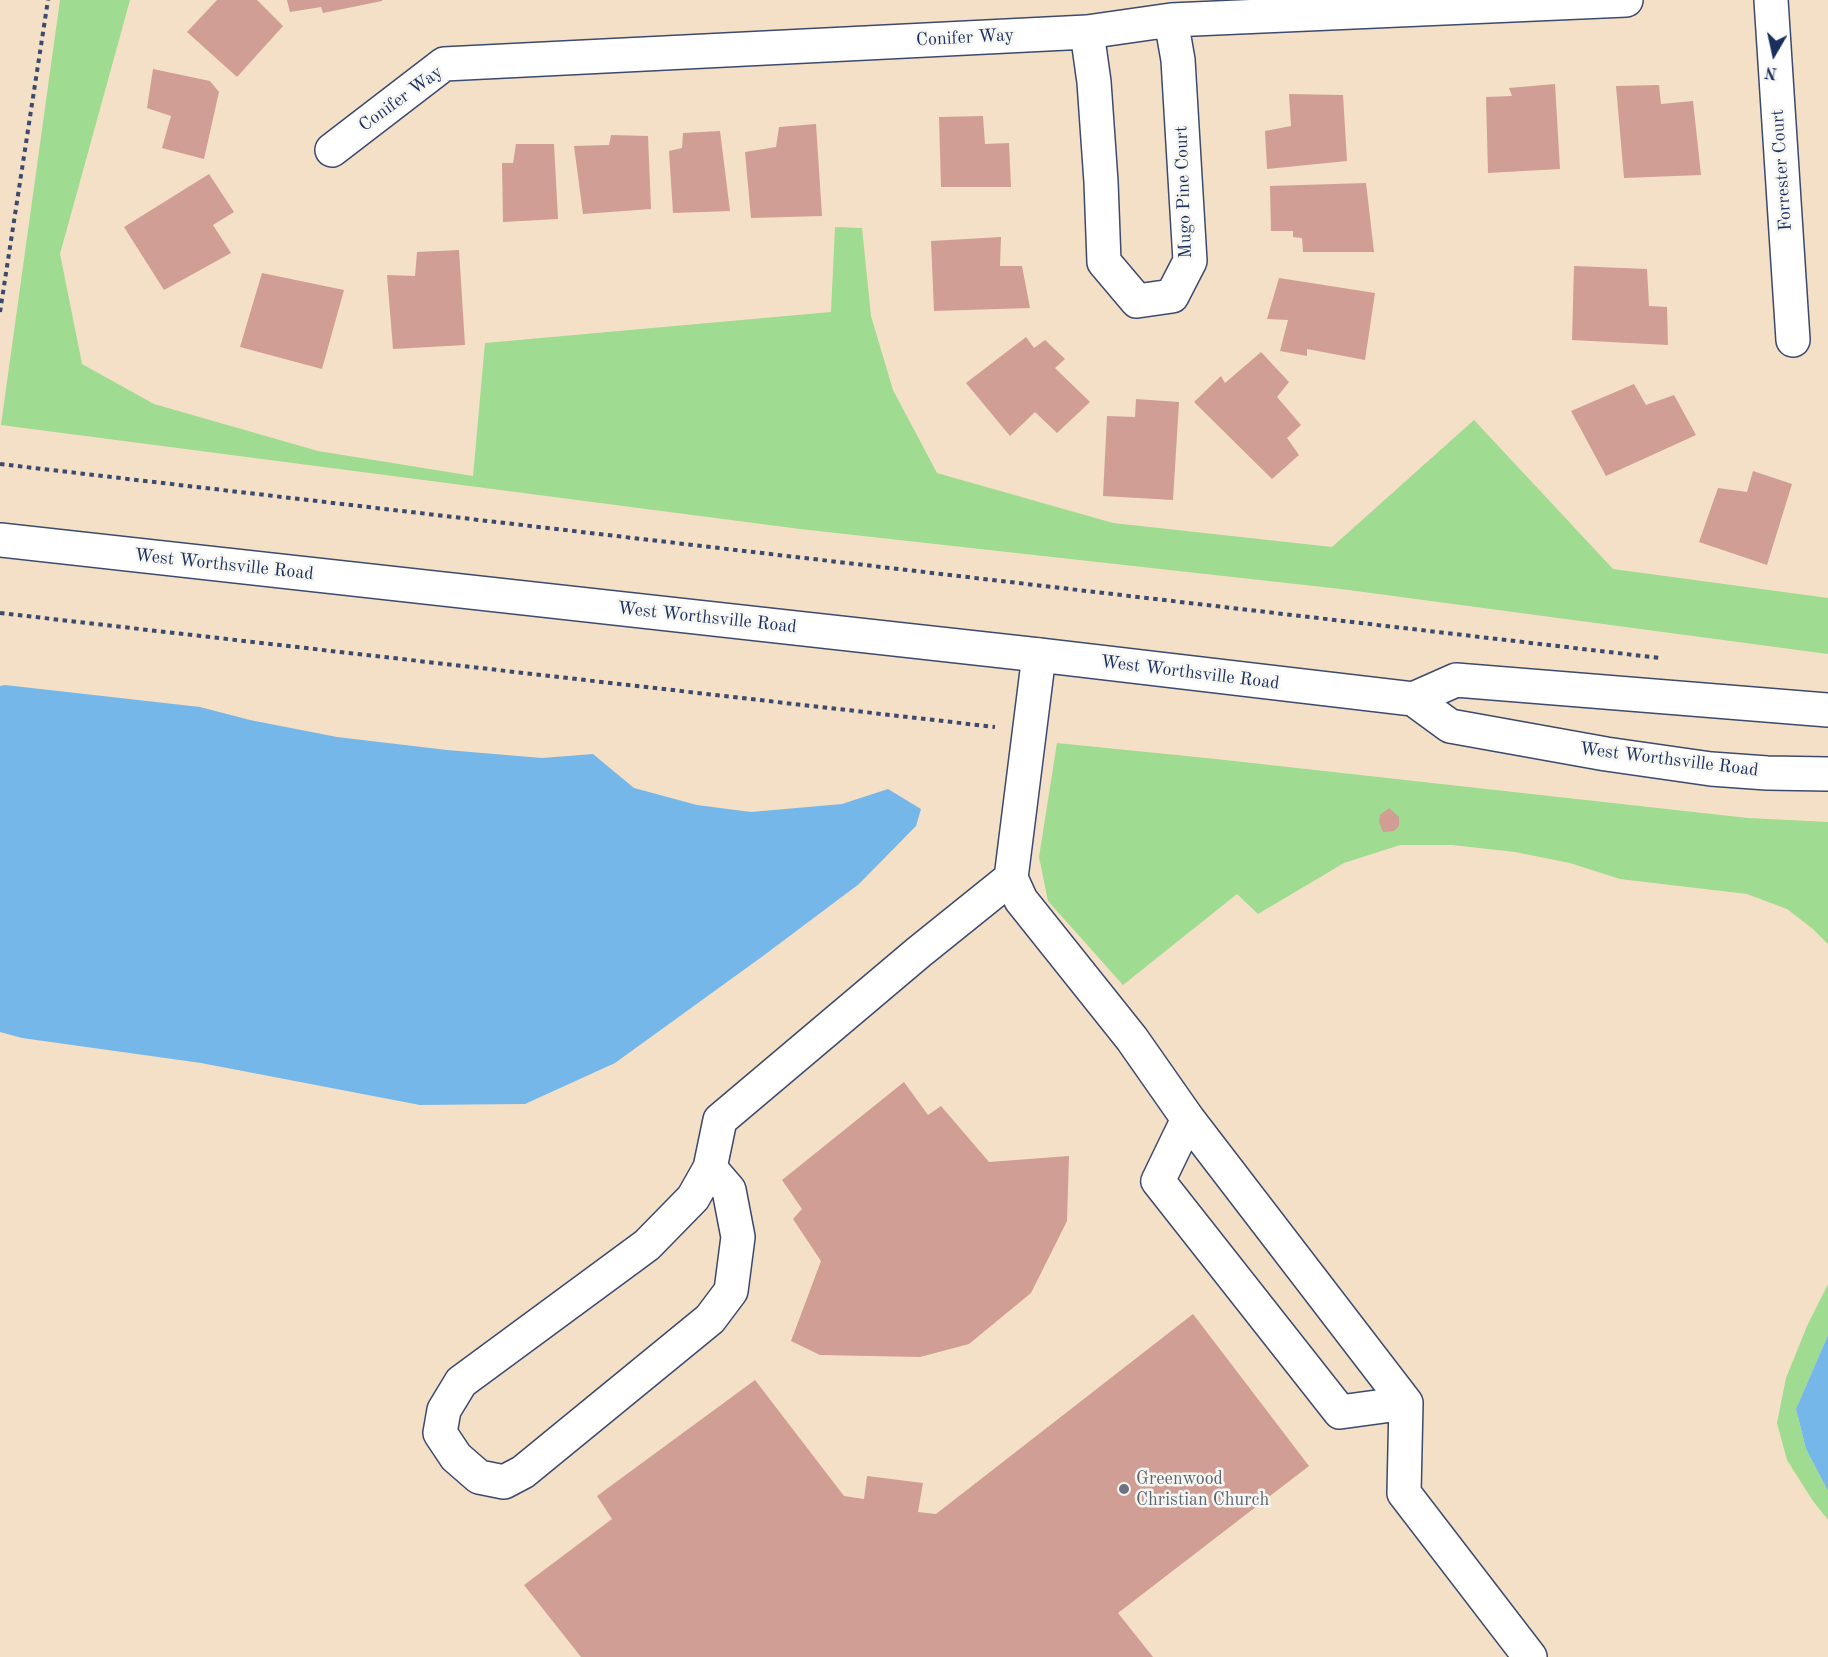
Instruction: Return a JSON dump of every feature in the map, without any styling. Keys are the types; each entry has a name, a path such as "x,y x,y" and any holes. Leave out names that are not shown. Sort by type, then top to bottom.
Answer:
{"street":[{"name":"Conifer Way","path":"332,150 444,64 1087,32 1172,20 1626,0"},
{"name":"Forrester Court","path":"1771,0 1794,340"},
{"name":"Mugo Pine Court","path":"1087,32 1094,82 1099,148 1104,262 1137,301 1172,296 1190,261 1178,60 1172,20"},
{"name":"West Worthsville Road","path":"0,540 1039,655 1413,699 1450,726 1606,754 1711,769 1828,774"},
{"path":"1039,655 1011,878 1022,900 1132,1039 1188,1119 1406,1403 1404,1493 1530,1657"},
{"path":"1413,699 1456,680 1828,710"},
{"path":"710,1168 729,1190 738,1237 731,1291 711,1318 524,1472 504,1482 479,1477 456,1457 440,1433 444,1410 461,1382 647,1245 693,1198 710,1168 720,1120 919,952 1011,878"},
{"path":"1188,1119 1158,1181 1340,1412 1406,1403"}],"path":[{"path":"0,312 48,0"},
{"path":"0,464 1664,658"},
{"path":"0,613 991,727"}],"green space":[{"path":"60,0 130,0 60,254 82,364 154,404 318,451 473,476 485,343 831,312 835,227 862,228 871,316 893,390 937,473 1113,523 1332,547 1474,420 1613,569 1828,598 1828,654 1341,589 800,529 1,425"},
{"path":"1057,743 1748,818 1828,822 1828,944 1787,909 1747,894 1620,879 1570,863 1515,852 1452,845 1400,845 1344,863 1258,914 1237,894 1123,985 1048,901 1039,857"},
{"path":"1828,1284 1828,1335 1796,1409 1806,1449 1828,1491 1828,1520 1787,1460 1777,1423 1786,1378 1807,1326"}],"water":[{"path":"0,686 200,707 250,720 337,737 447,750 542,758 593,754 634,788 697,805 751,812 842,804 888,789 921,809 916,826 859,884 615,1063 525,1104 420,1105 201,1063 22,1038 0,1032"},
{"path":"1828,1335 1828,1491 1806,1449 1796,1409"}],"building":[{"path":"217,0 257,0 283,26 237,77 187,32"},
{"path":"287,0 382,1 323,13 321,7 290,12"},
{"path":"153,69 210,81 219,92 204,159 162,148 171,116 147,108"},
{"path":"1555,84 1560,169 1488,173 1486,97 1512,96 1509,88"},
{"path":"1659,85 1661,104 1693,101 1701,175 1624,178 1616,86"},
{"path":"1289,94 1343,95 1347,161 1267,169 1265,131 1291,126"},
{"path":"983,116 985,144 1009,143 1011,187 941,187 939,117"},
{"path":"816,124 822,216 751,218 745,152 776,147 779,127"},
{"path":"720,131 730,211 673,213 669,151 682,148 683,133"},
{"path":"611,135 648,136 651,209 583,214 574,146 609,145"},
{"path":"516,144 554,144 558,219 503,222 502,163 513,163"},
{"path":"209,174 234,212 213,225 231,253 164,290 124,227"},
{"path":"1366,183 1374,252 1303,252 1302,238 1293,237 1293,231 1271,231 1270,186"},
{"path":"1001,237 1000,266 1022,266 1030,308 934,311 931,241"},
{"path":"459,250 465,345 393,349 387,275 415,276 417,252"},
{"path":"1574,266 1647,269 1649,306 1667,307 1668,345 1572,340"},
{"path":"262,273 344,290 322,369 240,347"},
{"path":"1279,278 1375,293 1365,360 1307,349 1307,356 1280,351 1288,320 1267,319"},
{"path":"1026,337 1034,348 1045,340 1065,359 1055,368 1090,402 1057,433 1035,412 1010,436 966,383"},
{"path":"1261,352 1289,382 1277,397 1301,425 1287,438 1299,455 1272,479 1194,402 1221,376 1225,383"},
{"path":"1634,384 1646,405 1674,395 1696,435 1606,476 1571,411"},
{"path":"1136,399 1179,402 1173,500 1103,496 1107,416 1135,417"},
{"path":"1753,471 1792,484 1767,565 1699,542 1718,488 1747,492"},
{"path":"1389,808 1399,817 1399,826 1394,831 1383,832 1379,822 1380,815"},
{"path":"904,1082 928,1115 941,1106 989,1162 1069,1156 1067,1221 1031,1293 969,1344 920,1357 820,1355 791,1341 821,1261 793,1219 802,1209 782,1180"},
{"name":"Greenwood Christian Church","path":"1193,1314 1309,1466 1118,1613 1153,1657 581,1657 524,1585 612,1519 597,1496 755,1380 844,1496 864,1499 867,1476 923,1483 918,1512 936,1514"}],"place":[{"name":"Greenwood Christian Church","path":"1124,1489"}]}
